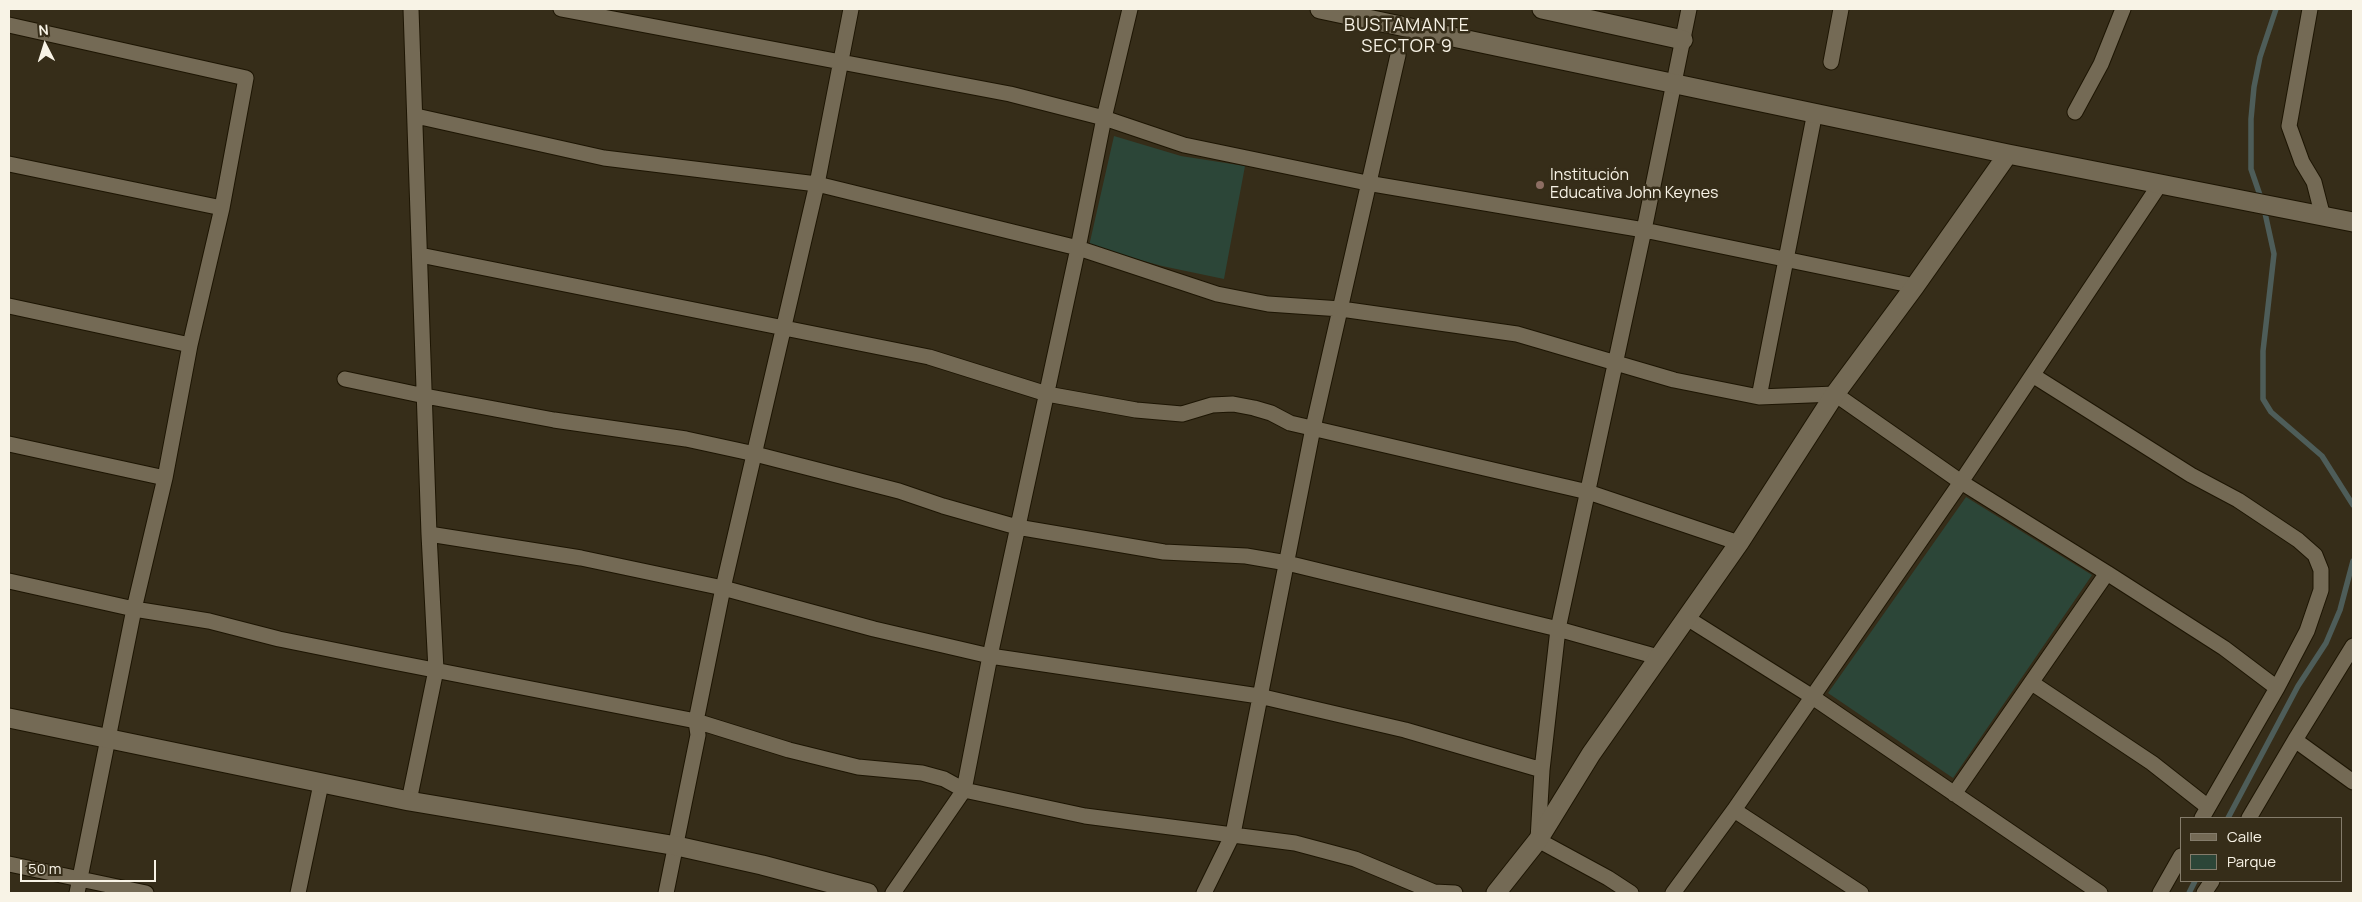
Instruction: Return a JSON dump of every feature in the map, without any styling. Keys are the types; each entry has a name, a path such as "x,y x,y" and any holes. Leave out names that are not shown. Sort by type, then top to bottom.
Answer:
{"street":[{"path":"409,801 436,670 429,534 411,9"},
{"path":"666,893 698,735 696,721 723,588 782,326 817,184 851,9"},
{"path":"893,893 964,790 1017,527 1047,394 1104,118 1130,9"},
{"path":"1320,9 1675,82 2008,154 2353,222"},
{"path":"1542,9 1683,40"},
{"path":"1538,840 1542,770 1558,629 1644,230 1689,9"},
{"path":"1831,62 1841,9"},
{"path":"2075,112 2101,64 2122,9"},
{"path":"2310,9 2289,126 2302,162 2314,182 2323,217"},
{"path":"568,10 1010,94 1104,118 1184,145 1367,183 1644,230 1785,261 1915,286"},
{"path":"9,25 246,78 222,208 190,344 165,478 134,609 78,886"},
{"path":"1204,893 1234,834 1313,428 1341,309 1367,183 1398,55"},
{"path":"1758,397 1815,112"},
{"path":"416,116 604,158 817,184 1078,248 1217,294 1268,304 1341,309 1517,334 1674,380 1758,397 1835,394 1961,482 2224,648 2277,688"},
{"path":"1496,893 1538,840 1591,754 1739,543 1835,394 1915,286 2008,154"},
{"path":"9,164 222,208"},
{"path":"1673,893 1734,810 2034,376 2160,184"},
{"path":"420,255 782,326 929,357 1047,394 1136,410 1182,414 1212,405 1233,404 1254,408 1290,422 1313,428 1588,492 1739,543"},
{"path":"9,306 190,344"},
{"path":"2032,683 2152,763 2205,812 2308,631 2320,590 2321,570 2315,555 2298,540 2238,500 2191,475 2034,376"},
{"path":"345,379 554,420 686,439 754,454 899,491 943,506 1017,527 1164,552 1246,556 1287,563 1558,629 1658,657"},
{"path":"9,444 165,478"},
{"path":"429,534 582,558 723,588 874,629 990,656 1260,696 1405,730 1542,770"},
{"path":"1954,794 2107,573"},
{"path":"9,581 134,609 209,621 279,638 696,721 790,750 858,766 922,773 944,779 964,790 1084,816 1295,843 1355,859 1434,892 1455,893"},
{"path":"1687,618 1811,696 2100,893"},
{"path":"2250,817 2353,646"},
{"path":"9,718 107,740 409,801 677,846 762,865 868,893"},
{"path":"2295,740 2353,782"},
{"path":"298,893 321,784"},
{"path":"1734,810 1861,893"},
{"path":"1538,840 1632,893"},
{"path":"2160,893 2180,858"},
{"path":"9,864 78,886 146,893"},
{"path":"2204,893 2211,882"}],"green space":[{"path":"1114,136 1181,156 1245,166 1224,279 1162,266 1089,246"},
{"path":"1966,497 2092,575 1953,778 1828,693"}],"waterway":[{"path":"2276,9 2260,57 2254,87 2251,119 2251,169 2263,204 2274,254 2263,351 2263,399 2271,412 2322,456 2353,505"},
{"path":"2229,817 2298,686 2326,643 2340,610 2353,561"},
{"path":"2189,893 2194,882"}],"place":[{"name":"Institución Educativa John Keynes","path":"1540,185"}],"district":[{"name":"BUSTAMANTE SECTOR 9","path":"1407,36"}]}
